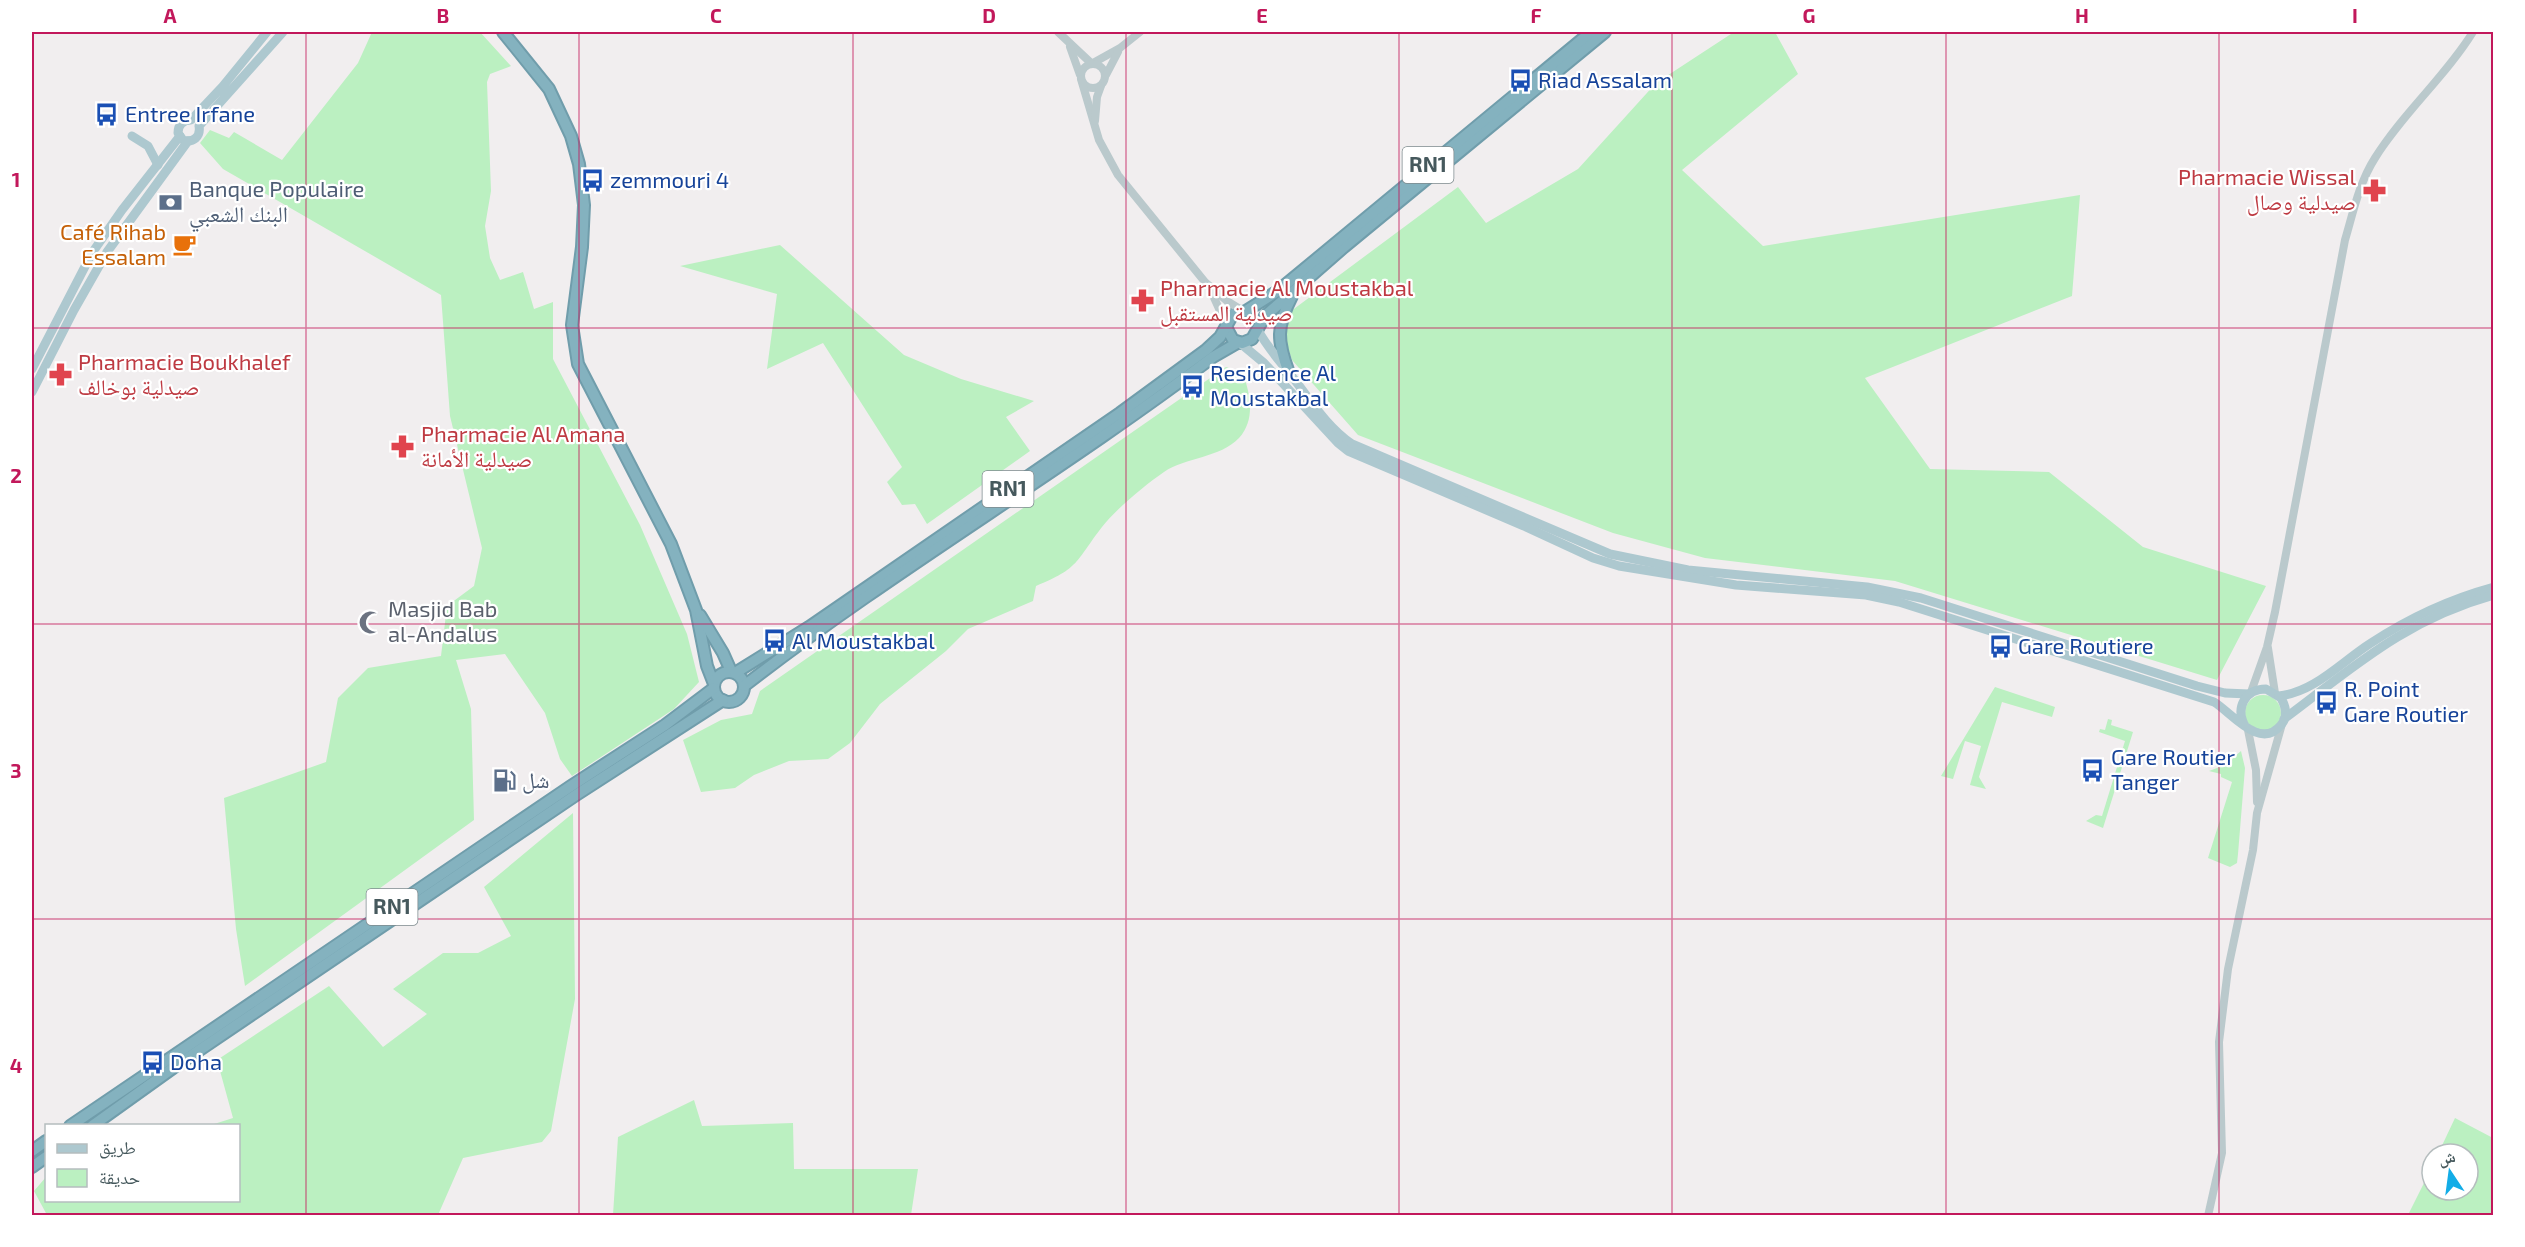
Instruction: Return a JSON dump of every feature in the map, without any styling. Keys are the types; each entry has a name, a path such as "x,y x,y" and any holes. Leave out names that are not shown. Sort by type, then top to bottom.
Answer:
{"highway":[{"path":"503,32 549,89 565,121 577,157 584,205 582,247 572,325 572,338 578,364 671,544 696,610 707,666 718,697 723,700"},
{"name":"RN1","path":"71,1124 571,786 637,744 714,686 720,675 733,672 808,627 1120,413 1206,350 1220,337 1233,314 1245,311 1279,290 1591,32"},
{"name":"RN1","path":"93,1124 638,753 723,700 732,701 739,698 744,686 849,609 1065,464 1213,357 1252,339 1262,319 1373,222 1605,32"},
{"path":"1289,373 1279,336 1283,313 1296,290"},
{"path":"1245,311 1253,315 1258,329"},
{"path":"1226,325 1229,336 1240,343"},
{"path":"696,610 733,672 742,680 744,686"},
{"path":"32,1151 45,1142"},
{"path":"32,1167 45,1158"}],"main road":[{"path":"32,369 61,309 92,253 158,165 184,139 198,137 195,123 267,32"},
{"path":"195,123 283,32"},
{"path":"184,139 180,125 184,121 195,123"},
{"path":"132,136 148,146 158,165"},
{"path":"32,392 107,252 184,139"},
{"path":"1258,329 1267,348 1338,433 1352,444 1610,554 1688,570 1886,590 1932,602 2225,693 2250,693 2261,689 2277,695 2304,690 2371,643 2408,621 2458,599 2493,587"},
{"path":"1240,343 1264,363 1348,451 1600,561 1736,585 1886,598 2214,702 2247,728 2264,735 2274,732 2354,664 2398,635 2432,617 2493,594"},
{"path":"2247,728 2240,712 2241,705 2250,693"},
{"path":"2277,695 2286,709 2283,722"}],"street":[{"path":"1058,32 1092,63 1103,68 1106,75"},
{"path":"1081,77 1084,67 1120,48 1140,32"},
{"path":"2250,693 2267,647 2327,345 2345,240 2354,209 2373,160 2394,130 2437,81 2473,32"},
{"path":"1066,41 1081,77 1104,153 1118,175 1205,282 1219,295 1245,311"},
{"path":"1094,126 1097,97 1109,65 1120,48"},
{"path":"1081,77 1089,87 1101,86"},
{"path":"1205,282 1226,325"},
{"path":"2267,647 2277,695"},
{"path":"2257,813 2283,722"},
{"path":"2208,1215 2222,1153 2219,1042 2228,969 2253,850 2257,813 2256,770 2247,728"}],"green space":[{"path":"372,32 480,32 511,66 490,74 487,82 491,191 485,226 490,258 500,280 523,272 534,309 553,302 553,359 640,525 687,634 699,682 674,709 572,776 560,759 545,713 505,654 456,660 471,709 474,820 245,986 236,929 224,798 326,762 338,698 368,668 441,656 447,606 474,586 482,548 450,416 441,295 223,169 200,143 210,130 229,138 234,132 282,160 358,63"},
{"path":"1734,32 1775,32 1798,74 1682,170 1763,246 2080,195 2072,296 1865,378 1930,469 2049,472 2143,547 2266,586 2217,680 1895,581 1705,558 1613,533 1358,435 1292,360 1279,320 1458,187 1486,223 1578,169 1656,83"},
{"path":"780,245 904,355 961,379 1034,401 1006,417 1030,451 927,524 915,504 902,505 887,482 902,467 823,343 767,369 777,294 680,266"},
{"path":"1226,367 1243,373 1250,406 1248,423 1239,438 1231,445 1213,454 1173,467 1148,484 1108,520 1069,569 1036,586 1033,601 968,629 946,651 880,704 850,743 828,759 789,761 754,775 735,788 701,792 683,740 721,720 752,714 760,691"},
{"path":"1995,687 2055,707 2052,717 2002,702 1979,777 1986,789 1970,785 1981,746 1965,741 1953,779 1941,776"},
{"path":"2263,695 2276,700 2281,713 2276,726 2263,731 2250,726 2245,713 2250,700"},
{"path":"2108,719 2112,720 2111,725 2133,732 2103,828 2086,821 2096,815 2102,816 2125,741 2099,732 2100,729 2105,730"},
{"path":"2241,751 2245,768 2238,854 2237,863 2230,867 2208,858 2232,782 2221,777 2221,774 2209,771 2225,765"},
{"path":"573,813 575,999 551,1131 542,1142 463,1158 438,1215 47,1215 34,1191 45,1178 45,1202 240,1202 240,1124 214,1124 233,1118 217,1060 329,986 383,1047 427,1014 393,989 443,953 478,953 511,936 484,887"},
{"path":"694,1100 702,1126 793,1123 794,1169 918,1169 911,1215 613,1215 618,1137"},
{"path":"2455,1118 2493,1138 2493,1215 2408,1215 2420,1191 2420,1202 2480,1202 2480,1142 2444,1142"}],"place":[{"name":"Riad Assalam","path":"1520,80"},
{"name":"Entree Irfane","path":"107,114"},
{"name":"zemmouri 4","path":"592,180"},
{"name":"Pharmacie Wissal صيدلية وصال","path":"2374,190"},
{"name":"Banque Populaire البنك الشعبي","path":"171,202"},
{"name":"Café Rihab Essalam","path":"184,245"},
{"name":"Pharmacie Al Moustakbal صيدلية المستقبل","path":"1142,301"},
{"name":"Pharmacie Boukhalef صيدلية بوخالف","path":"60,375"},
{"name":"Residence Al Moustakbal","path":"1192,386"},
{"name":"Pharmacie Al Amana صيدلية الأمانة","path":"403,447"},
{"name":"Masjid Bab al-Andalus","path":"370,622"},
{"name":"Al Moustakbal","path":"774,641"},
{"name":"Gare Routiere","path":"2000,646"},
{"name":"R. Point Gare Routier","path":"2326,702"},
{"name":"Gare Routier Tanger","path":"2093,770"},
{"name":"شل","path":"504,780"},
{"name":"Doha","path":"152,1062"}]}
